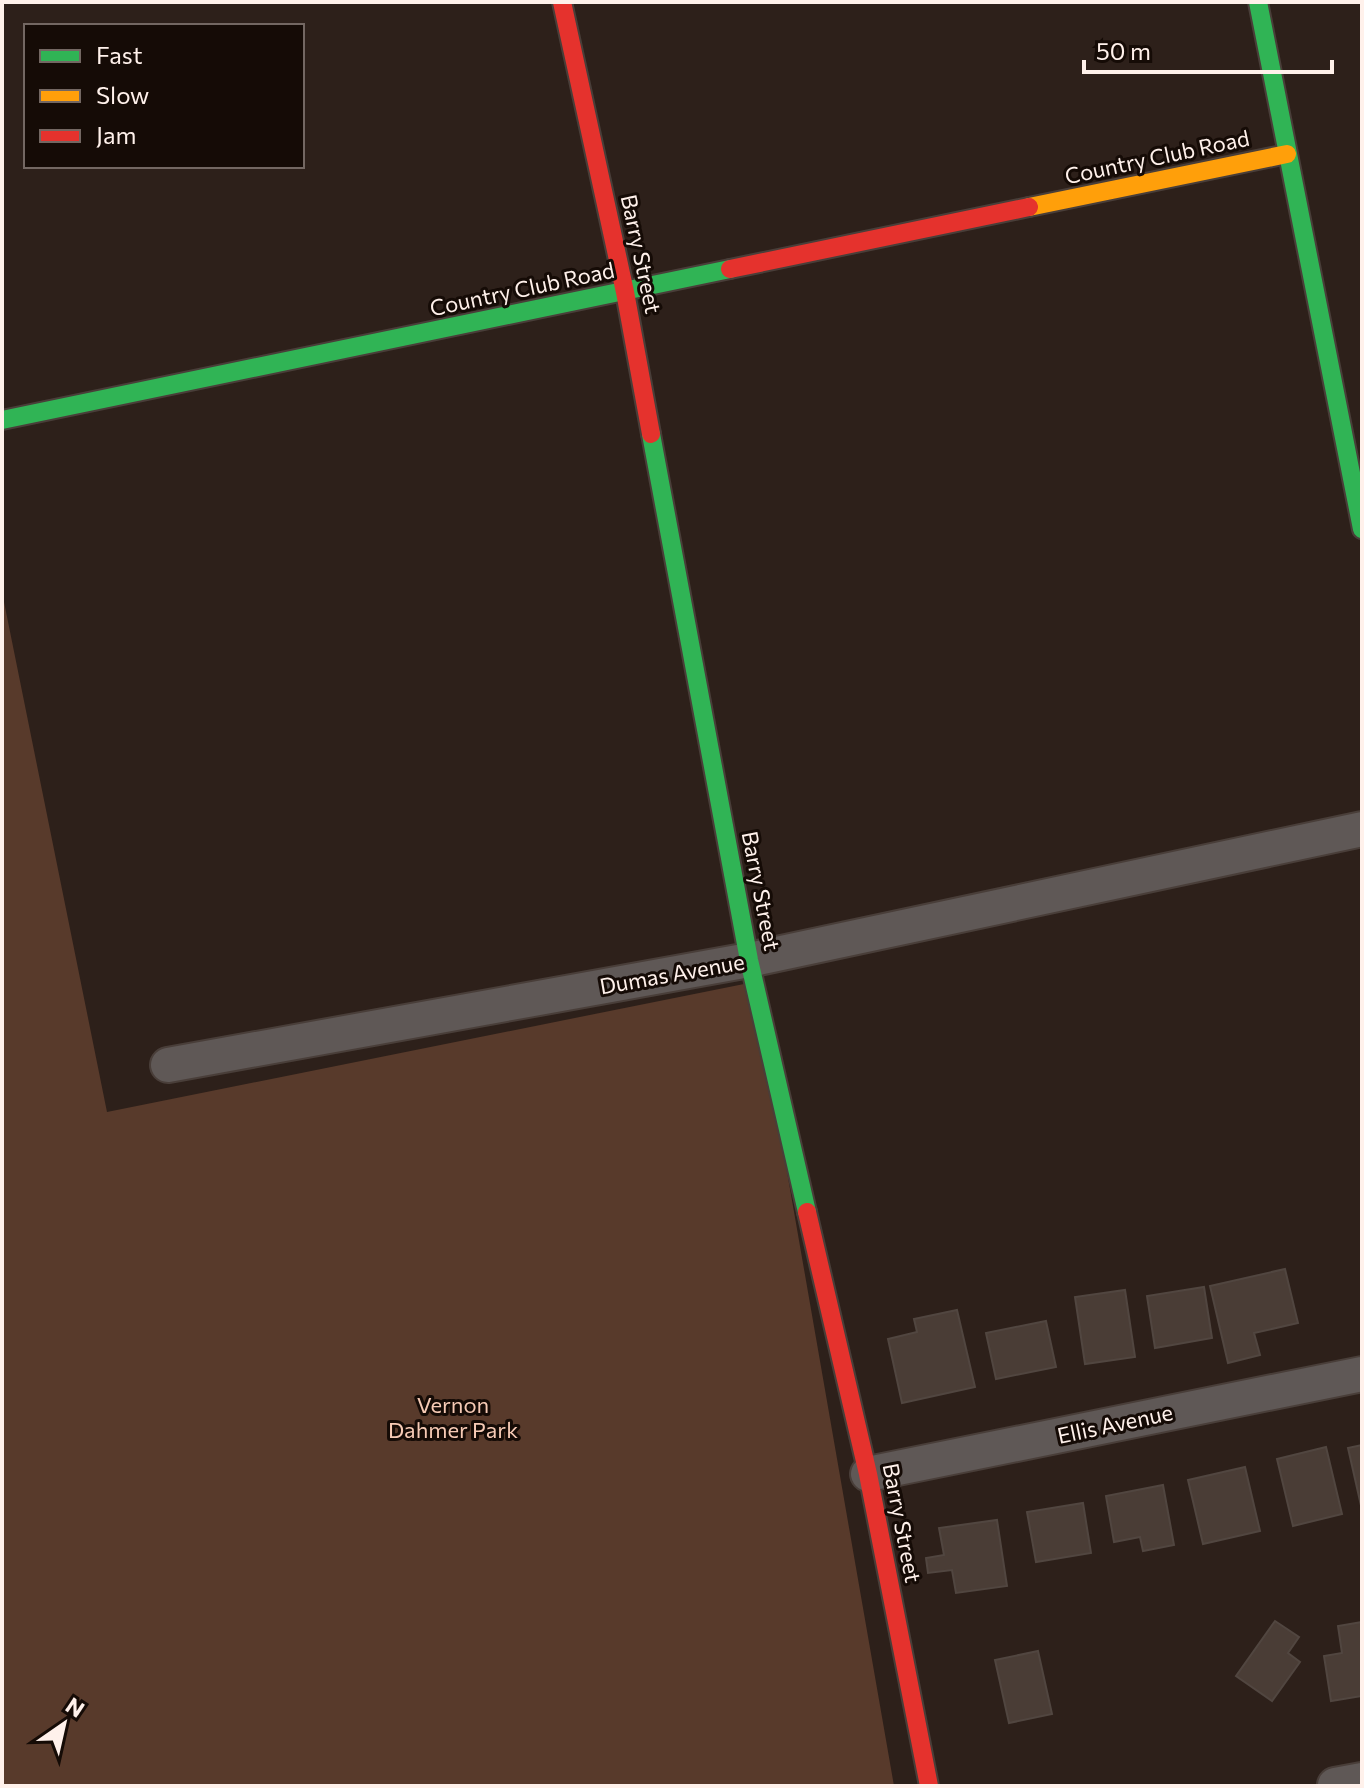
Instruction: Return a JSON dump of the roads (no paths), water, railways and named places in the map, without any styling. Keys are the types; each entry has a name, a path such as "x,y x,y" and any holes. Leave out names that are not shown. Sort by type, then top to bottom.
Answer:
{"street":[{"name":"Barry Street","path":"562,2 625,292 749,960 868,1474 929,1786"},
{"path":"1258,2 1360,510"},
{"name":"Country Club Road","path":"2,420 1287,154"},
{"name":"Dumas Avenue","path":"168,1065 749,960 1362,829"},
{"name":"Ellis Avenue","path":"868,1474 1362,1374"}],"park label":[{"name":"Vernon Dahmer Park","path":"453,1418"}]}
